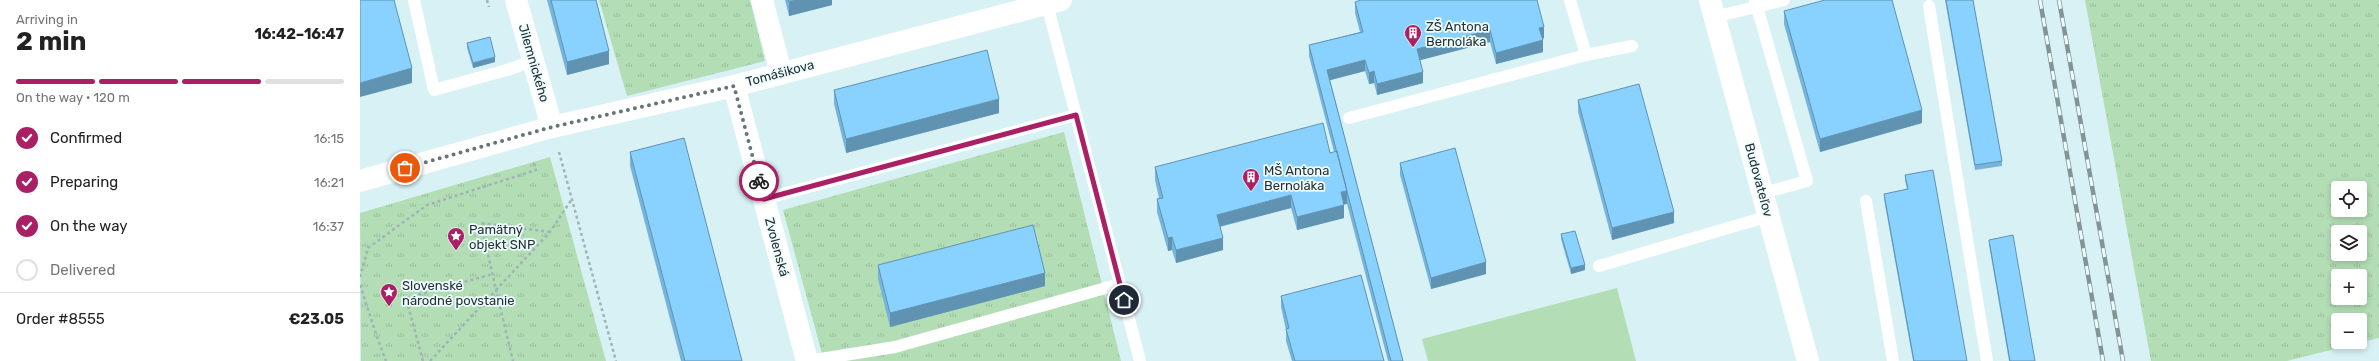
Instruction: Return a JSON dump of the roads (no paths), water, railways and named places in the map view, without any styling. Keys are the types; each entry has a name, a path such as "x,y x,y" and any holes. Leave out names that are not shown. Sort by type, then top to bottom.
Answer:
{"street":[{"name":"Jilemnického","path":"516,0 552,127"},
{"path":"762,0 781,73"},
{"name":"Tomášikova","path":"360,180 552,127 734,86 1054,2"},
{"name":"Budovateľov","path":"1712,8 1808,361"},
{"name":"Zvolenská","path":"734,86 808,361"}],"lane":[{"path":"414,0 434,90 507,70 533,60"},
{"path":"1570,0 1586,55"},
{"path":"1712,8 1784,0"},
{"path":"1054,2 1076,115 1140,361"},
{"path":"1756,3 1807,181 1763,193"},
{"path":"1929,6 1987,361"},
{"path":"1349,118 1586,55 1632,46"},
{"path":"764,199 1076,115"},
{"path":"1866,201 1893,361"},
{"path":"1599,266 1769,216"},
{"path":"808,361 895,347 1120,284"}],"railway":[{"path":"2040,0 2103,361"},
{"path":"2059,0 2123,361"}],"place":[{"name":"ZŠ Antona Bernoláka","path":"1413,48"},
{"name":"MŠ Antona Bernoláka","path":"1251,192"},
{"name":"Pamätný objekt SNP","path":"456,251"},
{"name":"Slovenské národné povstanie","path":"389,307"}]}
